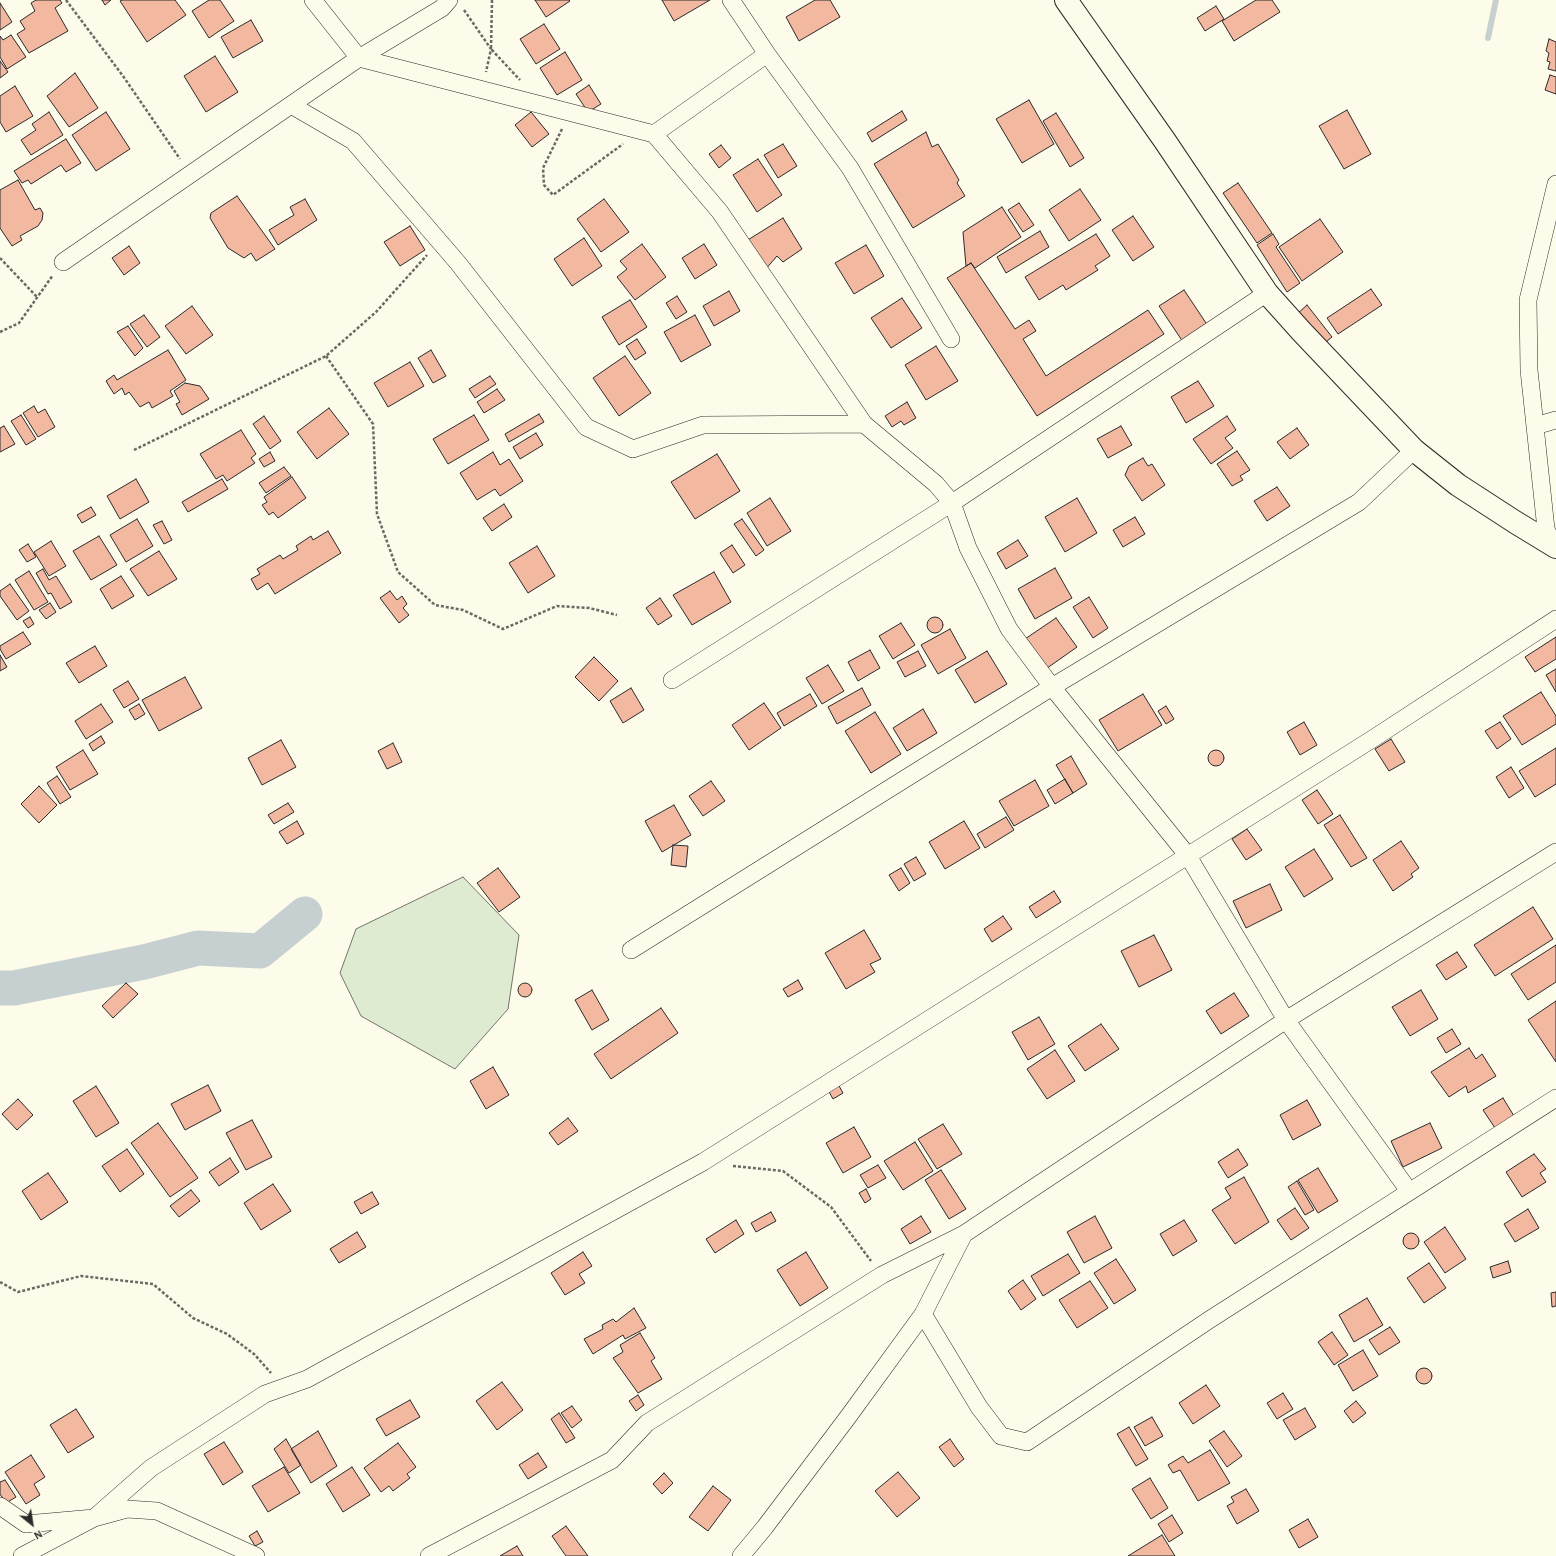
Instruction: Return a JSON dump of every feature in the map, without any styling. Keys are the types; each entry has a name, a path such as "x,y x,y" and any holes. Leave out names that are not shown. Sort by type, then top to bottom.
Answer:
{"highway":[{"path":"1066,0 1166,142 1267,293 1414,450 1458,485 1555,546"}],"street":[{"path":"313,0 359,58 647,132 720,212 864,424 936,484 952,504 968,548 1009,629 1052,687 1188,856 1286,1020 1409,1191"},
{"path":"731,0 767,54 850,168 951,339"},
{"path":"63,262 359,58 442,8 455,3"},
{"path":"647,132 767,54"},
{"path":"291,105 353,141 458,263 586,428 633,449 703,425 864,424"},
{"path":"1555,546 1546,530 1529,370 1528,300 1556,184"},
{"path":"672,680 952,504 1267,293"},
{"path":"1535,426 1556,420"},
{"path":"631,950 1052,687 1358,502 1414,450"},
{"path":"22,1556 94,1518 150,1468 265,1394 307,1379 703,1162 1374,738 1556,619"},
{"path":"429,1556 612,1460 647,1422 882,1275 964,1234 1286,1020 1556,852"},
{"path":"923,1314 979,1407 1001,1436 1027,1442 1209,1320 1556,1098"},
{"path":"741,1556 765,1527 848,1417 923,1314 964,1234"},
{"path":"0,1506 26,1524 94,1518 127,1509 157,1511 256,1556"}],"path":[{"path":"66,0 123,76 191,174"},
{"path":"482,90 491,49 492,0"},
{"path":"455,3 491,49 522,83"},
{"path":"570,113 543,168 544,185 553,195 610,155 647,132"},
{"path":"134,450 326,356 376,312 439,241"},
{"path":"0,258 37,297"},
{"path":"0,332 19,323 63,262"},
{"path":"326,356 373,424 377,514 398,572 435,605 463,610 503,629 557,606 588,608 616,615"},
{"path":"703,1162 784,1171 831,1207 882,1275"},
{"path":"0,1282 18,1292 81,1276 153,1284 194,1318 227,1334 254,1354 271,1373 307,1379"}],"green space":[{"path":"463,877 519,935 508,1009 455,1069 361,1016 340,973 356,929"}],"building":[{"path":"36,0 60,0 62,3 55,8 68,31 29,53 17,34 25,29 20,21 35,11 31,3"},
{"path":"102,0 111,0 105,5"},
{"path":"175,0 186,15 147,42 120,1"},
{"path":"209,0 220,0 234,21 209,38 192,11"},
{"path":"535,0 569,0 570,1 546,17"},
{"path":"662,0 710,0 674,21"},
{"path":"815,0 830,0 840,17 799,41 786,17"},
{"path":"1256,0 1272,0 1280,12 1234,41 1222,21"},
{"path":"0,3 12,22 0,30"},
{"path":"1216,6 1224,19 1205,31 1197,18"},
{"path":"251,20 263,41 233,58 221,37"},
{"path":"544,24 560,49 536,64 520,39"},
{"path":"11,35 26,57 7,69 0,57 0,36 3,40"},
{"path":"1549,39 1556,42 1556,71 1548,69 1550,62 1547,61 1549,53 1546,51"},
{"path":"565,52 582,80 557,95 540,68"},
{"path":"215,56 238,92 206,112 184,76"},
{"path":"0,61 8,72 0,78"},
{"path":"75,73 98,108 69,127 47,96"},
{"path":"1550,75 1556,77 1556,94 1545,90"},
{"path":"589,85 601,104 588,112 576,94"},
{"path":"15,86 33,116 6,132 0,122 0,96"},
{"path":"1029,100 1054,144 1022,163 996,119"},
{"path":"1347,110 1371,154 1344,169 1319,126"},
{"path":"902,111 907,120 872,142 867,133"},
{"path":"49,112 63,135 31,155 21,140 36,130 32,124"},
{"path":"106,112 130,149 96,171 72,135"},
{"path":"531,112 549,134 532,147 515,125"},
{"path":"1056,113 1084,158 1070,167 1043,121"},
{"path":"926,132 932,147 938,144 959,180 957,183 965,196 913,228 874,164"},
{"path":"66,139 81,163 66,172 61,165 31,184 28,180 22,183 14,171"},
{"path":"783,144 797,166 778,178 764,155"},
{"path":"721,145 731,158 719,168 709,154"},
{"path":"758,159 782,195 757,212 733,175"},
{"path":"18,180 35,210 40,208 43,213 42,220 38,226 20,236 22,240 12,246 0,228 0,190"},
{"path":"1238,183 1272,233 1257,243 1223,193"},
{"path":"1080,189 1101,220 1069,241 1049,210"},
{"path":"237,196 275,249 256,261 251,253 244,258 228,248 210,218 211,213"},
{"path":"305,199 317,220 278,245 269,230 294,215 290,207"},
{"path":"604,199 629,232 601,252 577,219"},
{"path":"1019,203 1034,225 1023,232 1008,210"},
{"path":"1002,207 1021,237 975,268 971,263 966,266 963,232"},
{"path":"1133,216 1154,247 1133,261 1112,230"},
{"path":"783,218 802,249 783,262 777,256 765,270 743,243"},
{"path":"1320,219 1343,252 1302,281 1279,247"},
{"path":"410,226 425,250 400,266 384,242"},
{"path":"1040,231 1049,247 1006,273 997,257"},
{"path":"1096,234 1110,256 1095,266 1098,270 1066,290 1063,285 1039,300 1025,277"},
{"path":"1273,234 1279,244 1276,247 1300,283 1287,292 1257,245"},
{"path":"584,238 602,266 572,286 554,259"},
{"path":"642,244 666,277 635,300 617,277 627,269 620,261"},
{"path":"704,244 717,265 695,279 682,258"},
{"path":"866,245 884,276 854,294 835,263"},
{"path":"129,246 140,263 124,275 112,258"},
{"path":"971,263 1015,329 1029,320 1036,331 1023,339 1046,376 1148,310 1164,334 1037,416 947,278"},
{"path":"1371,289 1382,305 1338,334 1327,318"},
{"path":"1184,290 1208,326 1183,342 1159,306"},
{"path":"729,291 740,311 714,326 703,306"},
{"path":"677,296 687,312 676,319 666,303"},
{"path":"902,298 922,328 891,348 871,318"},
{"path":"630,300 647,327 619,345 602,317"},
{"path":"1307,305 1332,337 1321,346 1296,315"},
{"path":"192,306 213,335 186,354 165,326"},
{"path":"144,315 160,337 147,347 130,324"},
{"path":"695,315 711,345 681,362 664,332"},
{"path":"128,326 143,348 135,356 117,332"},
{"path":"637,339 646,353 635,360 626,346"},
{"path":"936,346 958,381 926,400 905,365"},
{"path":"168,350 186,380 170,391 173,396 152,408 149,402 140,407 129,392 125,395 122,388 114,394 106,381 114,375 117,380"},
{"path":"431,350 446,376 433,383 418,358"},
{"path":"625,356 651,393 619,416 593,378"},
{"path":"410,362 424,386 388,407 374,383"},
{"path":"490,376 496,384 475,398 469,389"},
{"path":"1198,381 1214,406 1186,423 1171,397"},
{"path":"185,383 200,386 209,399 182,415 176,404 180,402 174,391"},
{"path":"497,389 505,400 484,413 477,402"},
{"path":"907,402 916,418 904,425 901,421 892,427 885,416"},
{"path":"34,406 38,413 45,409 55,427 38,437 23,413"},
{"path":"329,408 349,434 317,459 297,432"},
{"path":"539,414 544,422 509,442 505,434"},
{"path":"21,415 36,439 26,445 11,421"},
{"path":"474,415 489,440 448,464 433,439"},
{"path":"264,416 281,441 270,449 253,424"},
{"path":"1227,416 1236,430 1225,438 1233,448 1211,464 1193,439"},
{"path":"4,426 15,444 0,452 0,428"},
{"path":"1121,426 1132,445 1108,458 1097,439"},
{"path":"1297,428 1309,445 1290,459 1277,442"},
{"path":"241,430 256,454 251,458 255,463 227,481 223,475 216,479 200,454"},
{"path":"536,433 543,445 520,459 513,447"},
{"path":"1237,451 1250,470 1240,476 1243,480 1232,486 1217,464"},
{"path":"270,452 275,461 264,467 259,459"},
{"path":"493,452 500,465 509,459 523,481 500,496 495,489 477,500 460,473"},
{"path":"717,454 740,491 695,519 671,482"},
{"path":"1143,458 1148,466 1152,464 1165,485 1142,501 1125,475 1129,466"},
{"path":"284,467 291,476 266,493 259,483"},
{"path":"292,477 306,498 278,518 273,512 269,515 262,505 267,502 264,497"},
{"path":"136,479 149,502 120,519 107,496"},
{"path":"222,479 228,489 188,512 182,502"},
{"path":"1277,487 1290,506 1267,521 1254,501"},
{"path":"770,498 791,531 767,546 747,513"},
{"path":"1077,498 1097,533 1065,552 1045,517"},
{"path":"504,504 512,517 492,531 483,518"},
{"path":"91,507 96,515 82,523 77,515"},
{"path":"1135,517 1145,534 1123,547 1113,530"},
{"path":"137,519 153,546 126,562 110,535"},
{"path":"742,519 764,550 756,556 734,524"},
{"path":"162,521 172,540 164,544 153,525"},
{"path":"328,531 341,553 275,594 268,583 257,590 251,579 260,574 257,569 280,555 283,559 298,550 296,546 311,536 313,540"},
{"path":"99,536 117,565 91,580 73,551"},
{"path":"1018,540 1028,556 1006,569 997,553"},
{"path":"51,541 66,566 49,576 34,552"},
{"path":"28,544 36,557 27,562 19,550"},
{"path":"732,545 745,565 733,573 720,553"},
{"path":"537,546 555,576 528,593 509,563"},
{"path":"159,551 177,579 148,596 130,569"},
{"path":"1055,568 1072,598 1035,619 1018,589"},
{"path":"43,569 49,580 56,576 72,602 60,609 51,593 48,594 36,573"},
{"path":"29,571 48,602 34,610 15,580"},
{"path":"714,572 731,602 692,625 673,595"},
{"path":"121,576 134,596 112,609 100,589"},
{"path":"10,584 29,611 17,620 0,596 0,591"},
{"path":"390,591 397,600 402,596 407,604 403,608 409,615 399,623 380,598"},
{"path":"1089,597 1108,628 1093,638 1073,607"},
{"path":"660,598 672,616 658,625 646,608"},
{"path":"50,603 56,612 46,619 39,610"},
{"path":"30,617 34,624 28,628 23,621"},
{"path":"935,617 942,622 943,625 938,632 935,633 928,628 927,625 932,618"},
{"path":"1056,618 1077,647 1043,671 1022,641"},
{"path":"901,623 915,645 893,659 879,636"},
{"path":"950,629 966,658 938,674 921,645"},
{"path":"23,632 31,644 6,659 0,649 0,646"},
{"path":"1556,637 1556,659 1535,672 1525,657"},
{"path":"95,646 107,666 79,683 66,663"},
{"path":"870,650 880,668 858,681 848,662"},
{"path":"918,651 926,666 905,677 897,662"},
{"path":"987,651 1007,684 975,703 955,670"},
{"path":"0,655 7,667 0,671"},
{"path":"594,657 618,681 599,701 575,677"},
{"path":"828,665 844,691 822,704 806,678"},
{"path":"1556,669 1556,692 1546,675"},
{"path":"185,677 202,708 159,731 142,700"},
{"path":"128,681 139,699 124,708 113,690"},
{"path":"631,688 644,710 623,723 610,701"},
{"path":"862,688 871,705 837,724 828,707"},
{"path":"1541,692 1556,716 1556,724 1522,745 1503,716"},
{"path":"810,694 817,706 784,726 777,713"},
{"path":"1143,694 1162,725 1118,751 1099,720"},
{"path":"764,703 781,728 749,750 732,725"},
{"path":"101,704 113,722 86,739 75,721"},
{"path":"139,704 145,714 135,720 129,710"},
{"path":"1166,706 1174,719 1166,724 1158,711"},
{"path":"923,709 937,733 907,751 893,728"},
{"path":"875,712 901,754 871,773 845,731"},
{"path":"1304,722 1317,745 1300,755 1287,732"},
{"path":"1500,722 1511,739 1497,749 1485,731"},
{"path":"101,736 105,743 93,751 89,744"},
{"path":"1391,739 1405,762 1389,771 1375,749"},
{"path":"281,740 296,767 262,785 248,758"},
{"path":"393,743 402,762 387,769 378,751"},
{"path":"1556,748 1556,784 1535,797 1519,771"},
{"path":"83,750 98,774 70,790 56,767"},
{"path":"1216,750 1223,755 1224,758 1219,765 1216,766 1209,761 1208,758 1213,751"},
{"path":"1071,756 1087,784 1073,793 1056,765"},
{"path":"1511,767 1524,788 1509,798 1496,777"},
{"path":"57,776 71,797 60,804 47,783"},
{"path":"1065,779 1073,793 1055,804 1047,790"},
{"path":"1035,780 1049,806 1014,826 999,801"},
{"path":"711,781 725,801 703,816 689,796"},
{"path":"39,786 57,805 39,823 21,804"},
{"path":"1317,790 1333,814 1318,824 1302,800"},
{"path":"288,803 294,812 274,824 268,815"},
{"path":"674,805 691,835 662,852 645,821"},
{"path":"1340,815 1367,858 1351,867 1324,825"},
{"path":"1006,817 1014,830 985,848 977,834"},
{"path":"297,821 304,834 287,844 279,832"},
{"path":"964,821 980,848 945,869 929,842"},
{"path":"1247,829 1262,850 1246,860 1232,839"},
{"path":"1401,841 1419,868 1411,874 1413,877 1393,891 1373,860"},
{"path":"673,845 688,846 686,867 671,865"},
{"path":"1314,849 1333,879 1304,897 1285,867"},
{"path":"916,857 926,874 914,881 904,864"},
{"path":"498,868 520,897 499,912 477,883"},
{"path":"901,868 910,883 899,891 889,875"},
{"path":"1270,884 1282,910 1246,928 1233,901"},
{"path":"1054,891 1061,902 1036,918 1029,907"},
{"path":"1533,907 1553,939 1495,976 1474,945"},
{"path":"1003,916 1012,929 992,942 984,929"},
{"path":"864,930 881,959 870,964 875,972 846,989 825,953"},
{"path":"1154,935 1172,970 1139,987 1121,951"},
{"path":"1556,945 1556,982 1528,1000 1511,974"},
{"path":"1457,952 1467,967 1446,980 1436,965"},
{"path":"798,980 803,989 788,997 783,989"},
{"path":"126,983 138,994 113,1018 102,1006"},
{"path":"522,983 528,983 532,987 532,993 528,997 522,997 518,993 518,987"},
{"path":"592,990 609,1020 592,1030 575,1000"},
{"path":"1421,990 1438,1019 1410,1036 1392,1007"},
{"path":"1234,993 1249,1016 1221,1034 1206,1011"},
{"path":"1556,1001 1556,1062 1528,1020"},
{"path":"661,1008 678,1033 611,1079 594,1054"},
{"path":"1039,1017 1055,1044 1028,1060 1012,1032"},
{"path":"1101,1024 1119,1049 1085,1071 1068,1046"},
{"path":"1452,1029 1461,1044 1446,1053 1437,1038"},
{"path":"1469,1048 1476,1059 1482,1054 1496,1076 1468,1093 1466,1086 1449,1097 1431,1072"},
{"path":"1055,1050 1075,1081 1047,1099 1027,1069"},
{"path":"493,1067 509,1095 486,1109 470,1081"},
{"path":"838,1084 843,1093 833,1099 828,1090"},
{"path":"208,1085 221,1111 185,1130 171,1104"},
{"path":"96,1086 119,1123 96,1137 73,1101"},
{"path":"1503,1098 1514,1116 1495,1128 1483,1110"},
{"path":"18,1099 33,1115 17,1130 2,1114"},
{"path":"1307,1100 1321,1125 1293,1140 1280,1115"},
{"path":"568,1118 578,1131 558,1145 549,1133"},
{"path":"252,1120 272,1157 246,1170 226,1133"},
{"path":"158,1123 198,1178 170,1197 131,1143"},
{"path":"1430,1123 1442,1148 1403,1167 1391,1141"},
{"path":"943,1124 962,1154 937,1169 918,1139"},
{"path":"854,1127 871,1157 843,1173 826,1143"},
{"path":"915,1142 933,1171 903,1190 884,1161"},
{"path":"127,1149 144,1174 120,1192 102,1166"},
{"path":"1238,1149 1248,1165 1228,1178 1218,1162"},
{"path":"1534,1154 1546,1169 1540,1173 1546,1182 1522,1197 1506,1172"},
{"path":"230,1158 239,1172 219,1186 209,1172"},
{"path":"878,1165 886,1178 868,1188 860,1175"},
{"path":"1318,1168 1338,1201 1318,1213 1298,1180"},
{"path":"941,1170 966,1209 949,1219 925,1180"},
{"path":"48,1173 68,1202 41,1220 22,1191"},
{"path":"1244,1177 1269,1222 1235,1244 1212,1210 1231,1198 1225,1188"},
{"path":"1297,1181 1314,1210 1305,1215 1288,1187"},
{"path":"273,1184 291,1211 261,1230 244,1203"},
{"path":"866,1189 871,1199 865,1203 859,1193"},
{"path":"191,1190 200,1201 179,1217 170,1206"},
{"path":"372,1192 379,1204 361,1214 354,1202"},
{"path":"1295,1208 1309,1228 1291,1240 1277,1220"},
{"path":"1528,1209 1539,1228 1515,1242 1504,1224"},
{"path":"771,1212 776,1221 756,1232 751,1223"},
{"path":"921,1216 931,1232 910,1244 901,1229"},
{"path":"1095,1216 1112,1248 1084,1263 1067,1232"},
{"path":"736,1220 744,1234 715,1253 706,1239"},
{"path":"1184,1220 1197,1241 1173,1256 1160,1234"},
{"path":"1445,1227 1466,1259 1445,1273 1424,1242"},
{"path":"357,1232 366,1247 339,1263 330,1249"},
{"path":"1411,1233 1418,1238 1419,1241 1414,1248 1411,1249 1404,1244 1403,1241 1408,1234"},
{"path":"583,1252 592,1266 579,1274 585,1283 565,1295 551,1273"},
{"path":"806,1252 828,1288 800,1306 777,1270"},
{"path":"1068,1254 1080,1273 1043,1296 1031,1276"},
{"path":"1116,1259 1136,1290 1114,1304 1094,1273"},
{"path":"1508,1261 1511,1272 1493,1278 1490,1267"},
{"path":"1429,1263 1446,1288 1424,1303 1407,1278"},
{"path":"1023,1280 1036,1299 1021,1310 1008,1291"},
{"path":"1090,1281 1108,1308 1077,1328 1059,1300"},
{"path":"1556,1292 1556,1306 1552,1307 1551,1293"},
{"path":"1367,1298 1383,1325 1354,1342 1339,1315"},
{"path":"634,1308 646,1328 625,1339 623,1335 593,1354 584,1339 603,1329 602,1325 613,1319 616,1322"},
{"path":"1390,1327 1400,1342 1379,1355 1369,1340"},
{"path":"1332,1332 1348,1355 1334,1365 1318,1342"},
{"path":"640,1333 655,1358 651,1361 662,1379 638,1393 613,1358 623,1352 620,1345"},
{"path":"1363,1350 1378,1376 1353,1391 1338,1365"},
{"path":"1424,1368 1431,1373 1432,1376 1427,1383 1424,1384 1417,1379 1416,1376 1421,1369"},
{"path":"502,1382 523,1410 497,1430 476,1401"},
{"path":"1206,1385 1220,1406 1193,1424 1179,1403"},
{"path":"1283,1393 1293,1409 1277,1419 1267,1403"},
{"path":"638,1395 644,1405 636,1411 629,1401"},
{"path":"410,1400 420,1417 386,1436 376,1419"},
{"path":"1356,1401 1366,1413 1353,1423 1344,1411"},
{"path":"572,1406 582,1420 572,1428 561,1413"},
{"path":"1305,1408 1316,1427 1295,1440 1283,1420"},
{"path":"76,1409 94,1437 68,1453 50,1425"},
{"path":"559,1413 575,1438 566,1443 551,1419"},
{"path":"1152,1417 1163,1436 1145,1446 1134,1427"},
{"path":"1129,1427 1148,1459 1136,1466 1117,1434"},
{"path":"318,1431 337,1466 311,1483 291,1449"},
{"path":"1224,1431 1242,1456 1227,1467 1209,1441"},
{"path":"286,1439 301,1465 289,1473 274,1449"},
{"path":"950,1439 964,1459 954,1467 939,1447"},
{"path":"224,1442 243,1472 223,1485 204,1454"},
{"path":"398,1443 416,1467 407,1474 410,1478 393,1491 389,1486 381,1492 364,1468"},
{"path":"1210,1450 1230,1483 1198,1501 1180,1470 1173,1473 1168,1465 1183,1456 1188,1463"},
{"path":"538,1453 547,1467 528,1479 519,1465"},
{"path":"31,1455 45,1477 34,1484 40,1495 26,1504 5,1472"},
{"path":"284,1467 300,1493 268,1512 252,1486"},
{"path":"352,1467 370,1495 343,1512 326,1484"},
{"path":"898,1472 920,1498 897,1517 875,1491"},
{"path":"664,1473 673,1483 662,1494 653,1484"},
{"path":"1150,1478 1168,1508 1151,1519 1132,1489"},
{"path":"5,1480 16,1497 6,1503 0,1494 0,1482"},
{"path":"713,1486 731,1500 708,1531 689,1517"},
{"path":"1246,1489 1259,1511 1237,1524 1227,1506 1234,1502 1231,1497"},
{"path":"1172,1515 1183,1533 1169,1542 1158,1524"},
{"path":"1308,1519 1318,1537 1299,1548 1289,1530"},
{"path":"566,1526 588,1556 566,1556 552,1536"},
{"path":"257,1531 263,1542 255,1546 249,1536"},
{"path":"1162,1535 1175,1556 1128,1556"},
{"path":"517,1546 523,1556 500,1556"}],"waterway":[{"path":"1488,38 1496,0"},
{"path":"0,988 14,988 144,962 198,948 260,951 305,914"}]}
